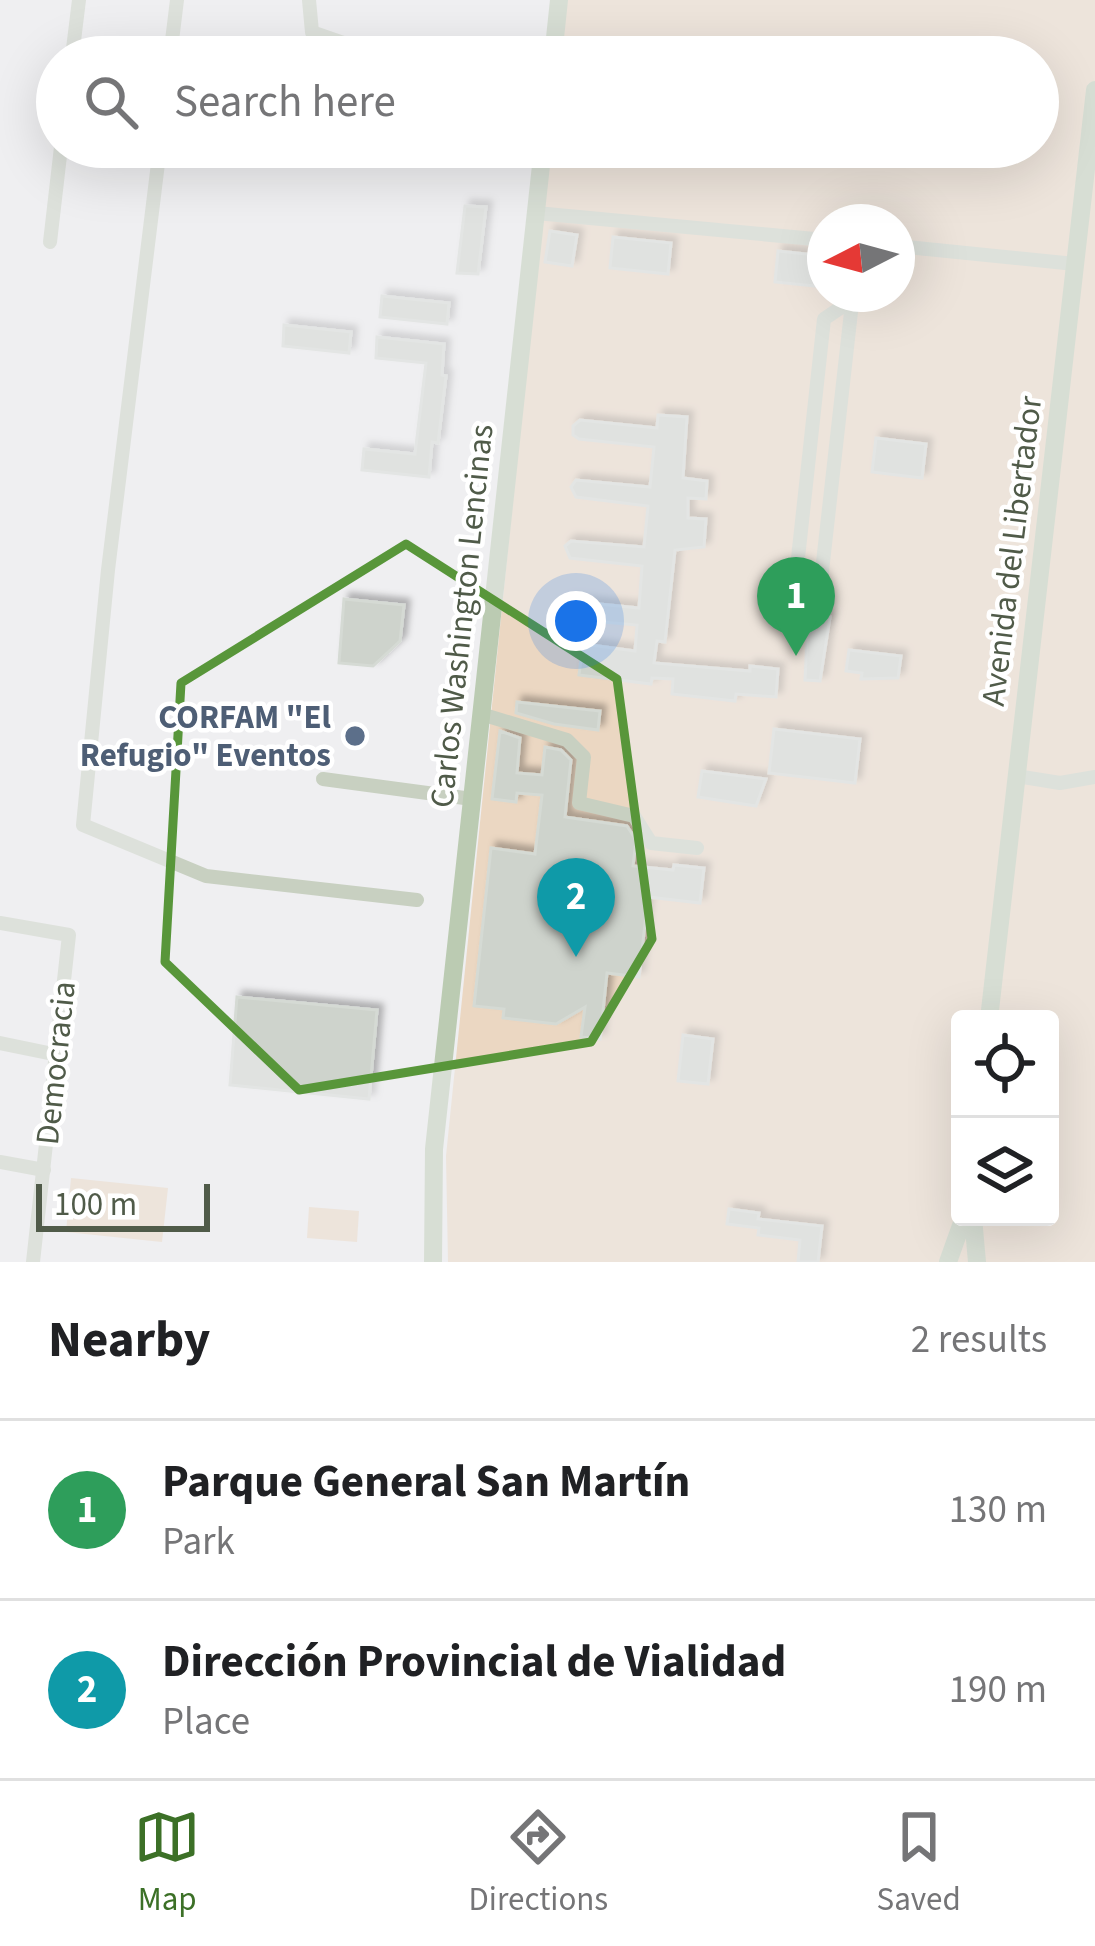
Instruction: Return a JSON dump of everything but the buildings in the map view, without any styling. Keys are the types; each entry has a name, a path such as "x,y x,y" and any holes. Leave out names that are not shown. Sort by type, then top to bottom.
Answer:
{"main road":[{"path":"556,36 560,0"},
{"name":"Avenida del Libertador","path":"990,1010 1095,90"},
{"name":"Carlos Washington Lencinas","path":"437,1262 440,1091 541,168"},
{"path":"948,1262 961,1226"},
{"path":"974,1226 977,1262"}],"street":[{"path":"75,36 79,0"},
{"path":"173,36 177,0"},
{"path":"309,0 312,32 324,36"},
{"path":"50,242 59,168"},
{"path":"157,168 108,570 83,825 206,876 418,901"},
{"path":"536,213 807,238"},
{"path":"915,249 1075,264"},
{"path":"853,297 818,607 794,604 824,319 853,297"},
{"path":"481,714 567,740 584,757 579,803 634,816 651,843 697,848"},
{"path":"1016,776 1060,782 1095,777"},
{"path":"323,779 472,799"},
{"name":"Democracia","path":"0,923 69,935 33,1262"},
{"path":"0,1043 58,1055"},
{"path":"0,1162 44,1170"}],"highlighted area":[{"path":"406,544 617,679 652,939 591,1042 299,1090 165,962 181,683"}],"shaded area":[{"path":"566,0 1095,0 1095,1262 448,1262 446,1156 547,168 1059,168 1059,36 562,36"},
{"path":"71,1178 168,1188 162,1242 66,1232"},
{"path":"309,1207 359,1211 357,1242 307,1238"}],"place":[{"name":"Parque General San Martín","path":"796,656"},
{"name":"CORFAM \"El Refugio\" Eventos","path":"355,736"},
{"name":"Dirección Provincial de Vialidad","path":"576,957"}]}
